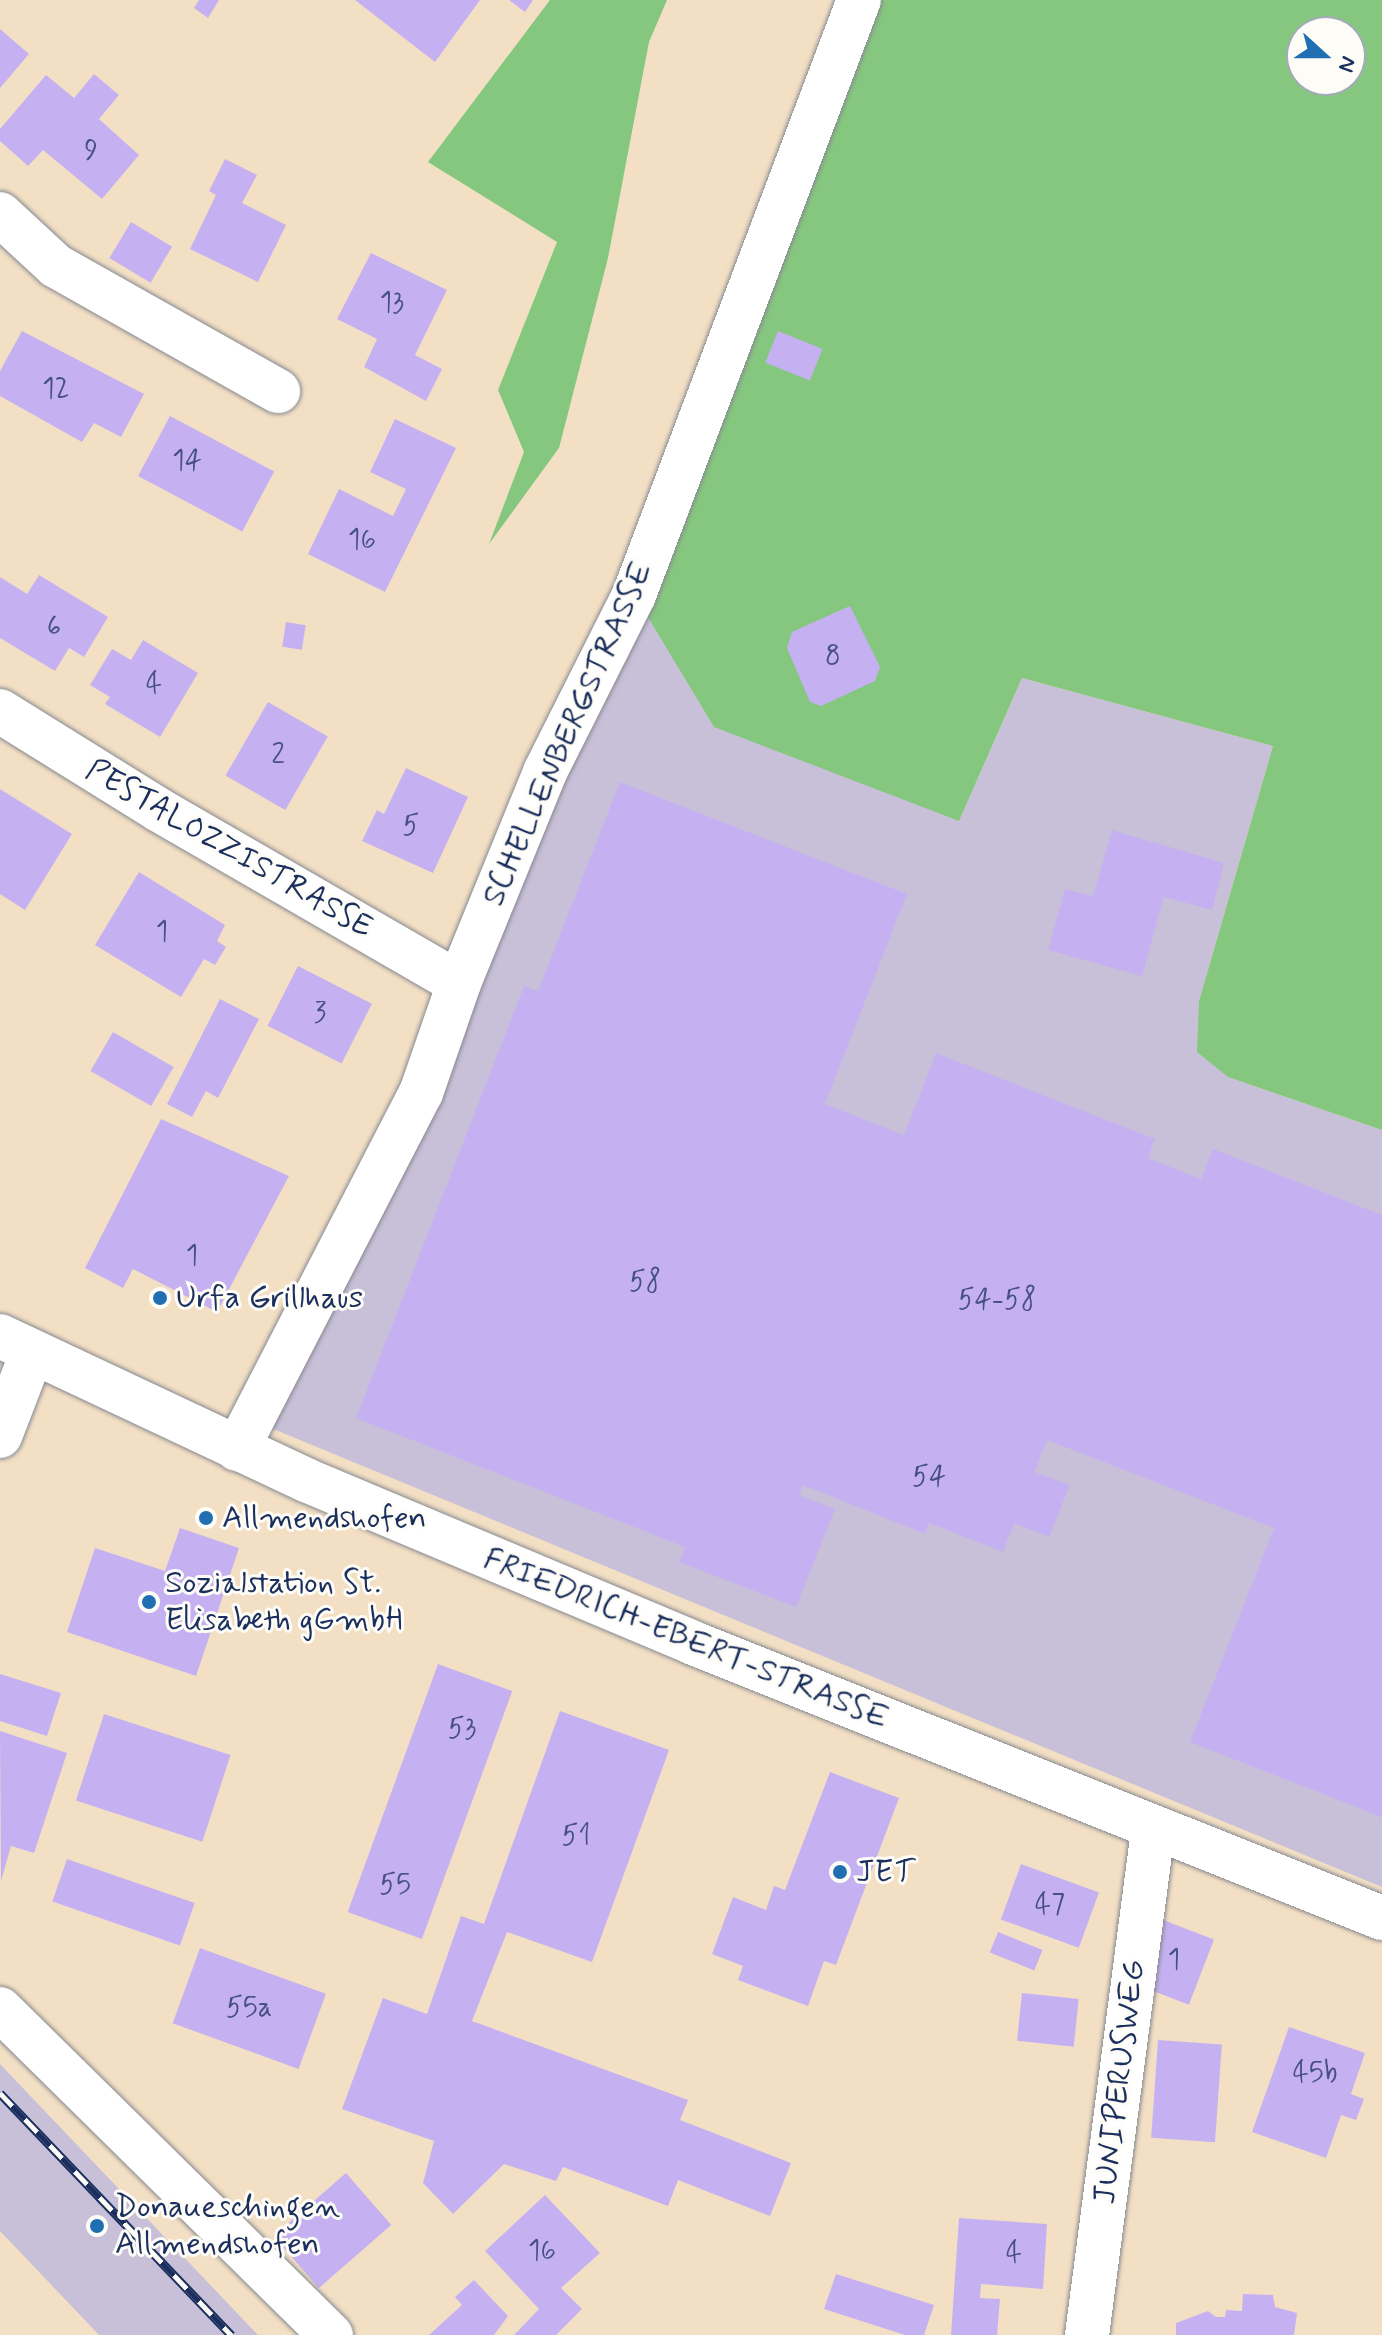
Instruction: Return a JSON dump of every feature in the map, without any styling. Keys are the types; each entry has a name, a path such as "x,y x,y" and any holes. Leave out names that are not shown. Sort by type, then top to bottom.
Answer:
{"street":[{"name":"SCHELLENBERGSTRASSE","path":"237,1449 421,1093 459,983 545,772 634,595 859,0"},
{"path":"0,214 56,266 278,391"},
{"name":"PESTALOZZISTRASSE","path":"0,711 459,983"},
{"path":"0,1436 16,1344"},
{"name":"FRIEDRICH-EBERT-STRASSE","path":"16,1344 237,1449 693,1643 1153,1830 1382,1918"},
{"name":"JUNIPERUSWEG","path":"1087,2335 1153,1830"},
{"path":"0,2009 331,2335"}],"shaded area":[{"path":"643,609 959,821 1022,678 1273,746 1199,1001 1228,1077 1382,1130 1382,1887 266,1426"},
{"path":"0,2064 258,2335 99,2335 0,2231"}],"green space":[{"path":"550,0 667,0 649,42 608,258 559,448 489,544 524,452 498,390 557,242 428,162"},
{"path":"870,0 1382,0 1382,1130 1228,1077 1197,1052 1199,1001 1273,746 1022,678 959,821 714,727 643,609"}],"building":[{"path":"199,0 219,0 208,18 194,8"},
{"path":"355,0 480,0 435,62"},
{"path":"509,0 533,0 525,12"},
{"path":"0,29 29,54 0,88"},
{"path":"94,74 119,95 99,119 139,155 102,199 43,150 28,166 0,141 0,129 46,75 74,98"},
{"path":"225,159 257,175 242,203 286,225 258,282 190,249 216,195 209,191"},
{"path":"131,222 172,247 151,283 109,258"},
{"path":"371,253 447,290 415,355 442,369 426,401 364,367 377,339 337,319"},
{"path":"22,331 144,394 121,437 94,423 82,442 0,396 0,371"},
{"path":"778,331 823,349 810,381 765,363"},
{"path":"170,416 274,471 242,531 138,476"},
{"path":"395,419 456,448 385,592 308,554 339,489 393,516 406,489 370,472"},
{"path":"39,575 108,617 84,657 69,648 55,671 0,638 0,577 27,594"},
{"path":"850,606 880,667 875,681 821,706 810,702 787,648 792,632"},
{"path":"286,622 306,625 302,650 282,647"},
{"path":"143,640 198,673 160,737 105,704 110,697 90,685 112,649 131,660"},
{"path":"268,702 328,736 285,810 226,776"},
{"path":"406,768 468,797 433,873 362,841 377,810 384,814"},
{"path":"620,782 907,894 825,1104 904,1135 936,1053 1155,1139 1148,1158 1201,1179 1213,1149 1382,1215 1382,1817 1190,1742 1274,1528 1047,1440 1035,1472 1070,1485 1049,1537 1014,1523 1003,1552 929,1523 925,1534 803,1485 799,1495 835,1509 796,1607 679,1562 685,1547 356,1418 524,986 538,991"},
{"path":"0,789 72,834 25,910 0,894"},
{"path":"1112,830 1224,863 1212,910 1164,897 1142,976 1048,950 1065,889 1093,896"},
{"path":"139,872 225,925 217,941 226,947 215,965 204,959 181,997 95,945"},
{"path":"298,966 372,1004 342,1063 268,1026"},
{"path":"220,999 259,1019 218,1098 206,1091 192,1117 167,1104"},
{"path":"113,1032 174,1067 151,1106 90,1071"},
{"path":"161,1119 289,1176 217,1312 133,1269 123,1288 85,1268"},
{"name":"Sozialstation St. Elisabeth gGmbH","path":"180,1528 239,1548 196,1676 67,1632 95,1548 165,1571"},
{"path":"438,1664 512,1691 422,1939 348,1912"},
{"path":"0,1674 61,1693 47,1736 0,1721"},
{"path":"560,1711 669,1750 592,1962 507,1932 472,2021 688,2100 680,2120 791,2163 770,2216 678,2180 668,2206 563,2167 556,2181 504,2164 453,2214 423,2183 434,2141 342,2109 383,1998 427,2014 461,1916 484,1924"},
{"path":"104,1714 230,1755 202,1842 76,1801"},
{"path":"0,1731 67,1753 34,1853 11,1846 1,1881"},
{"path":"830,1772 899,1798 836,1965 824,1961 808,2006 738,1980 743,1966 712,1954 733,1897 766,1910 774,1886 785,1890"},
{"path":"67,1859 195,1903 180,1946 52,1902"},
{"path":"1021,1864 1099,1892 1079,1948 1001,1919"},
{"path":"1158,1918 1214,1940 1189,2005 1133,1983"},
{"path":"998,1932 1043,1950 1034,1970 990,1952"},
{"path":"200,1948 326,1994 299,2069 173,2023"},
{"path":"1022,1993 1079,1999 1074,2047 1017,2041"},
{"path":"1289,2027 1365,2053 1351,2094 1364,2099 1356,2120 1341,2115 1326,2158 1252,2132"},
{"path":"1158,2040 1222,2044 1215,2142 1151,2138"},
{"path":"346,2173 391,2225 319,2288 274,2236"},
{"path":"545,2195 600,2253 561,2288 582,2309 556,2335 514,2335 539,2309 485,2251"},
{"path":"959,2218 1047,2224 1043,2289 981,2284 980,2298 1000,2299 997,2335 951,2335"},
{"path":"836,2274 934,2305 924,2335 905,2335 824,2309"},
{"path":"474,2280 508,2316 494,2335 429,2335 462,2305 455,2297"},
{"path":"1243,2294 1273,2295 1275,2307 1297,2313 1294,2335 1176,2335 1176,2323 1208,2311 1216,2317 1225,2317 1226,2310 1242,2311"}],"railway":[{"path":"0,2093 231,2335"}],"place":[{"name":"Urfa Grillhaus","path":"160,1298"},
{"name":"Allmendshofen","path":"206,1518"},
{"name":"Sozialstation St. Elisabeth gGmbH","path":"149,1602"},
{"name":"JET","path":"840,1872"},
{"name":"Donaueschingen Allmendshofen","path":"97,2226"}]}
